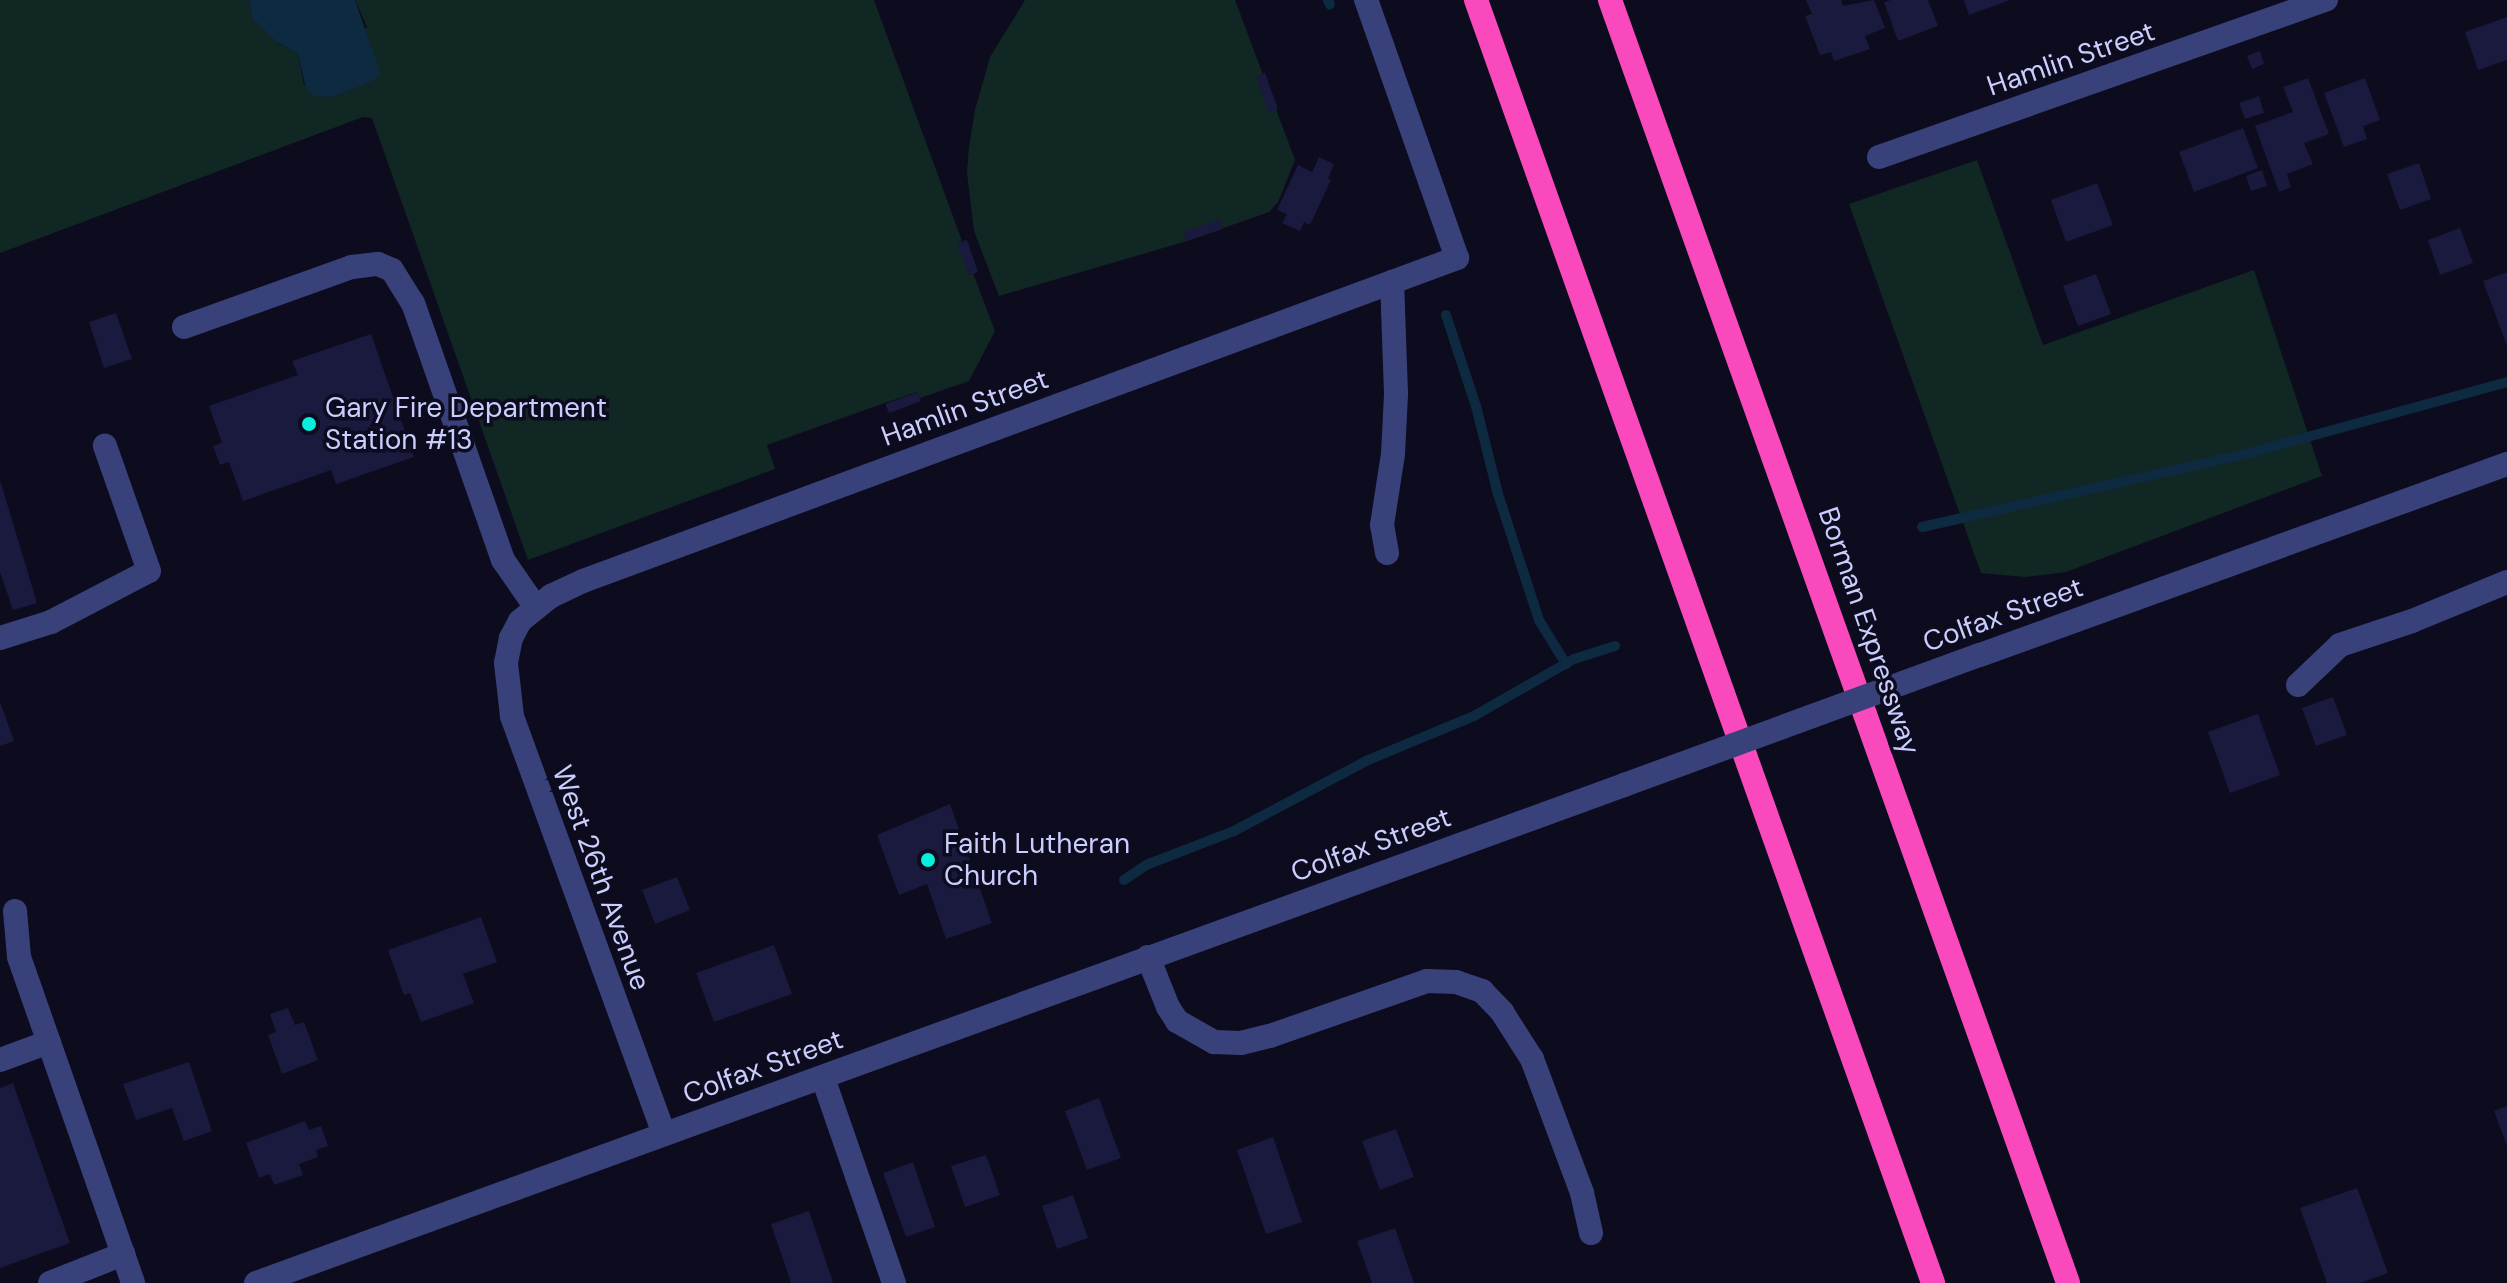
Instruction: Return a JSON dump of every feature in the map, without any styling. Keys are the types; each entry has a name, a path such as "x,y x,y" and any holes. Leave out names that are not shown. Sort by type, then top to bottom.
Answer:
{"highway":[{"path":"1476,0 1933,1283"},
{"name":"Borman Expressway","path":"1610,0 2068,1283"}],"street":[{"name":"Hamlin Street","path":"511,638 535,606 566,587 1457,258 1366,0"},
{"name":"Hamlin Street","path":"1879,157 2326,0"},
{"path":"184,327 352,267 378,264 392,270 413,303 503,560 535,606"},
{"path":"1387,553 1382,525 1393,454 1396,394 1392,282"},
{"path":"0,638 51,622 149,571 105,446"},
{"name":"Colfax Street","path":"256,1283 2507,464"},
{"path":"2298,685 2340,645 2412,621 2507,582"},
{"name":"West 26th Avenue","path":"511,638 506,690 520,746 664,1134"},
{"path":"15,911 19,957 133,1283"},
{"path":"1148,957 1168,1007 1177,1021 1199,1037 1225,1043 1270,1036 1427,981 1456,982 1482,991 1502,1012 1532,1059 1582,1193 1591,1233"},
{"path":"0,1060 49,1042"},
{"path":"823,1078 894,1283"},
{"path":"50,1283 123,1254"}],"green space":[{"path":"0,0 249,0 252,18 275,41 298,54 304,85 367,27 355,0 874,0 962,241 958,243 995,331 969,381 920,398 917,392 767,445 775,469 528,560 372,118 363,117 0,253"},
{"path":"1025,0 1235,0 1295,160 1278,202 1269,212 1184,242 999,296 974,231 967,172 969,146 975,110 990,57"},
{"path":"1977,160 2043,345 2254,270 2322,476 2066,572 2025,577 1981,573 1849,204"}],"water":[{"path":"249,0 355,0 380,72 374,80 332,97 313,96 305,85 298,54 275,41 252,18"}],"building":[{"path":"1806,0 1841,0 1843,6 1874,0 1885,28 1865,36 1870,49 1834,61 1831,52 1820,55 1805,16 1812,14"},
{"path":"1928,0 1938,26 1898,41 1884,2"},
{"path":"1964,0 2010,0 1969,15"},
{"path":"2507,17 2507,60 2478,70 2465,32"},
{"path":"2260,51 2264,64 2252,69 2247,56"},
{"path":"1265,73 1278,109 1269,112 1256,77"},
{"path":"2308,78 2329,134 2304,143 2313,164 2287,174 2291,187 2279,192 2255,126 2293,112 2283,87"},
{"path":"2365,78 2380,120 2363,126 2367,139 2344,147 2324,93"},
{"path":"2259,96 2264,113 2245,119 2239,103"},
{"path":"2243,128 2258,168 2194,192 2179,152"},
{"path":"1319,157 1334,164 1328,179 1331,180 1310,225 1304,222 1300,231 1282,223 1287,214 1277,210 1298,165 1312,172"},
{"path":"2419,163 2431,199 2400,210 2387,174"},
{"path":"2262,170 2267,186 2251,191 2246,176"},
{"path":"2097,183 2113,225 2066,242 2051,200"},
{"path":"1220,219 1223,229 1187,241 1183,232"},
{"path":"2460,228 2473,263 2440,275 2428,240"},
{"path":"967,240 978,272 969,275 957,243"},
{"path":"2507,272 2507,346 2483,281"},
{"path":"2096,274 2111,314 2078,326 2063,286"},
{"path":"116,313 132,359 104,368 89,322"},
{"name":"Gary Fire Department Station #13","path":"371,334 414,457 336,484 331,470 243,501 229,462 220,465 213,446 222,443 209,406 298,375 292,361"},
{"path":"918,392 921,401 889,413 885,404"},
{"path":"0,480 37,603 13,610 0,572"},
{"path":"2333,697 2347,735 2316,746 2302,708"},
{"path":"0,702 14,741 0,746"},
{"path":"2258,714 2280,775 2230,793 2208,732"},
{"name":"Faith Lutheran Church","path":"950,804 992,923 946,939 927,884 899,895 877,835"},
{"path":"677,877 690,910 655,924 642,890"},
{"path":"481,917 497,962 463,974 474,1003 421,1022 410,993 404,995 388,950"},
{"path":"774,945 792,994 714,1022 696,973"},
{"path":"288,1008 295,1025 304,1022 318,1060 282,1074 268,1035 276,1032 270,1014"},
{"path":"189,1062 212,1131 184,1141 172,1108 136,1120 123,1084"},
{"path":"13,1083 70,1243 0,1268 0,1088"},
{"path":"1099,1098 1121,1158 1087,1170 1065,1111"},
{"path":"2507,1106 2507,1146 2494,1111"},
{"path":"305,1121 309,1130 321,1126 328,1146 316,1150 318,1157 299,1164 303,1175 274,1185 270,1174 259,1178 246,1143"},
{"path":"1396,1129 1414,1177 1380,1190 1362,1141"},
{"path":"1273,1137 1302,1222 1266,1234 1237,1150"},
{"path":"986,1155 1000,1195 965,1207 951,1166"},
{"path":"913,1162 935,1227 906,1237 883,1173"},
{"path":"2357,1188 2388,1273 2360,1283 2327,1283 2300,1208"},
{"path":"1073,1195 1088,1238 1057,1249 1042,1206"},
{"path":"809,1211 833,1282 791,1283 771,1224"},
{"path":"1395,1228 1414,1283 1372,1283 1357,1241"}],"waterway":[{"path":"1328,0 1330,5"},
{"path":"1446,315 1476,406 1498,494 1539,620 1566,664"},
{"path":"1922,527 2242,455 2507,382"},
{"path":"1124,880 1146,865 1234,831 1368,760 1474,716 1574,659 1615,646"}],"place":[{"name":"Gary Fire Department Station #13","path":"309,424"},
{"name":"Faith Lutheran Church","path":"928,860"}]}
